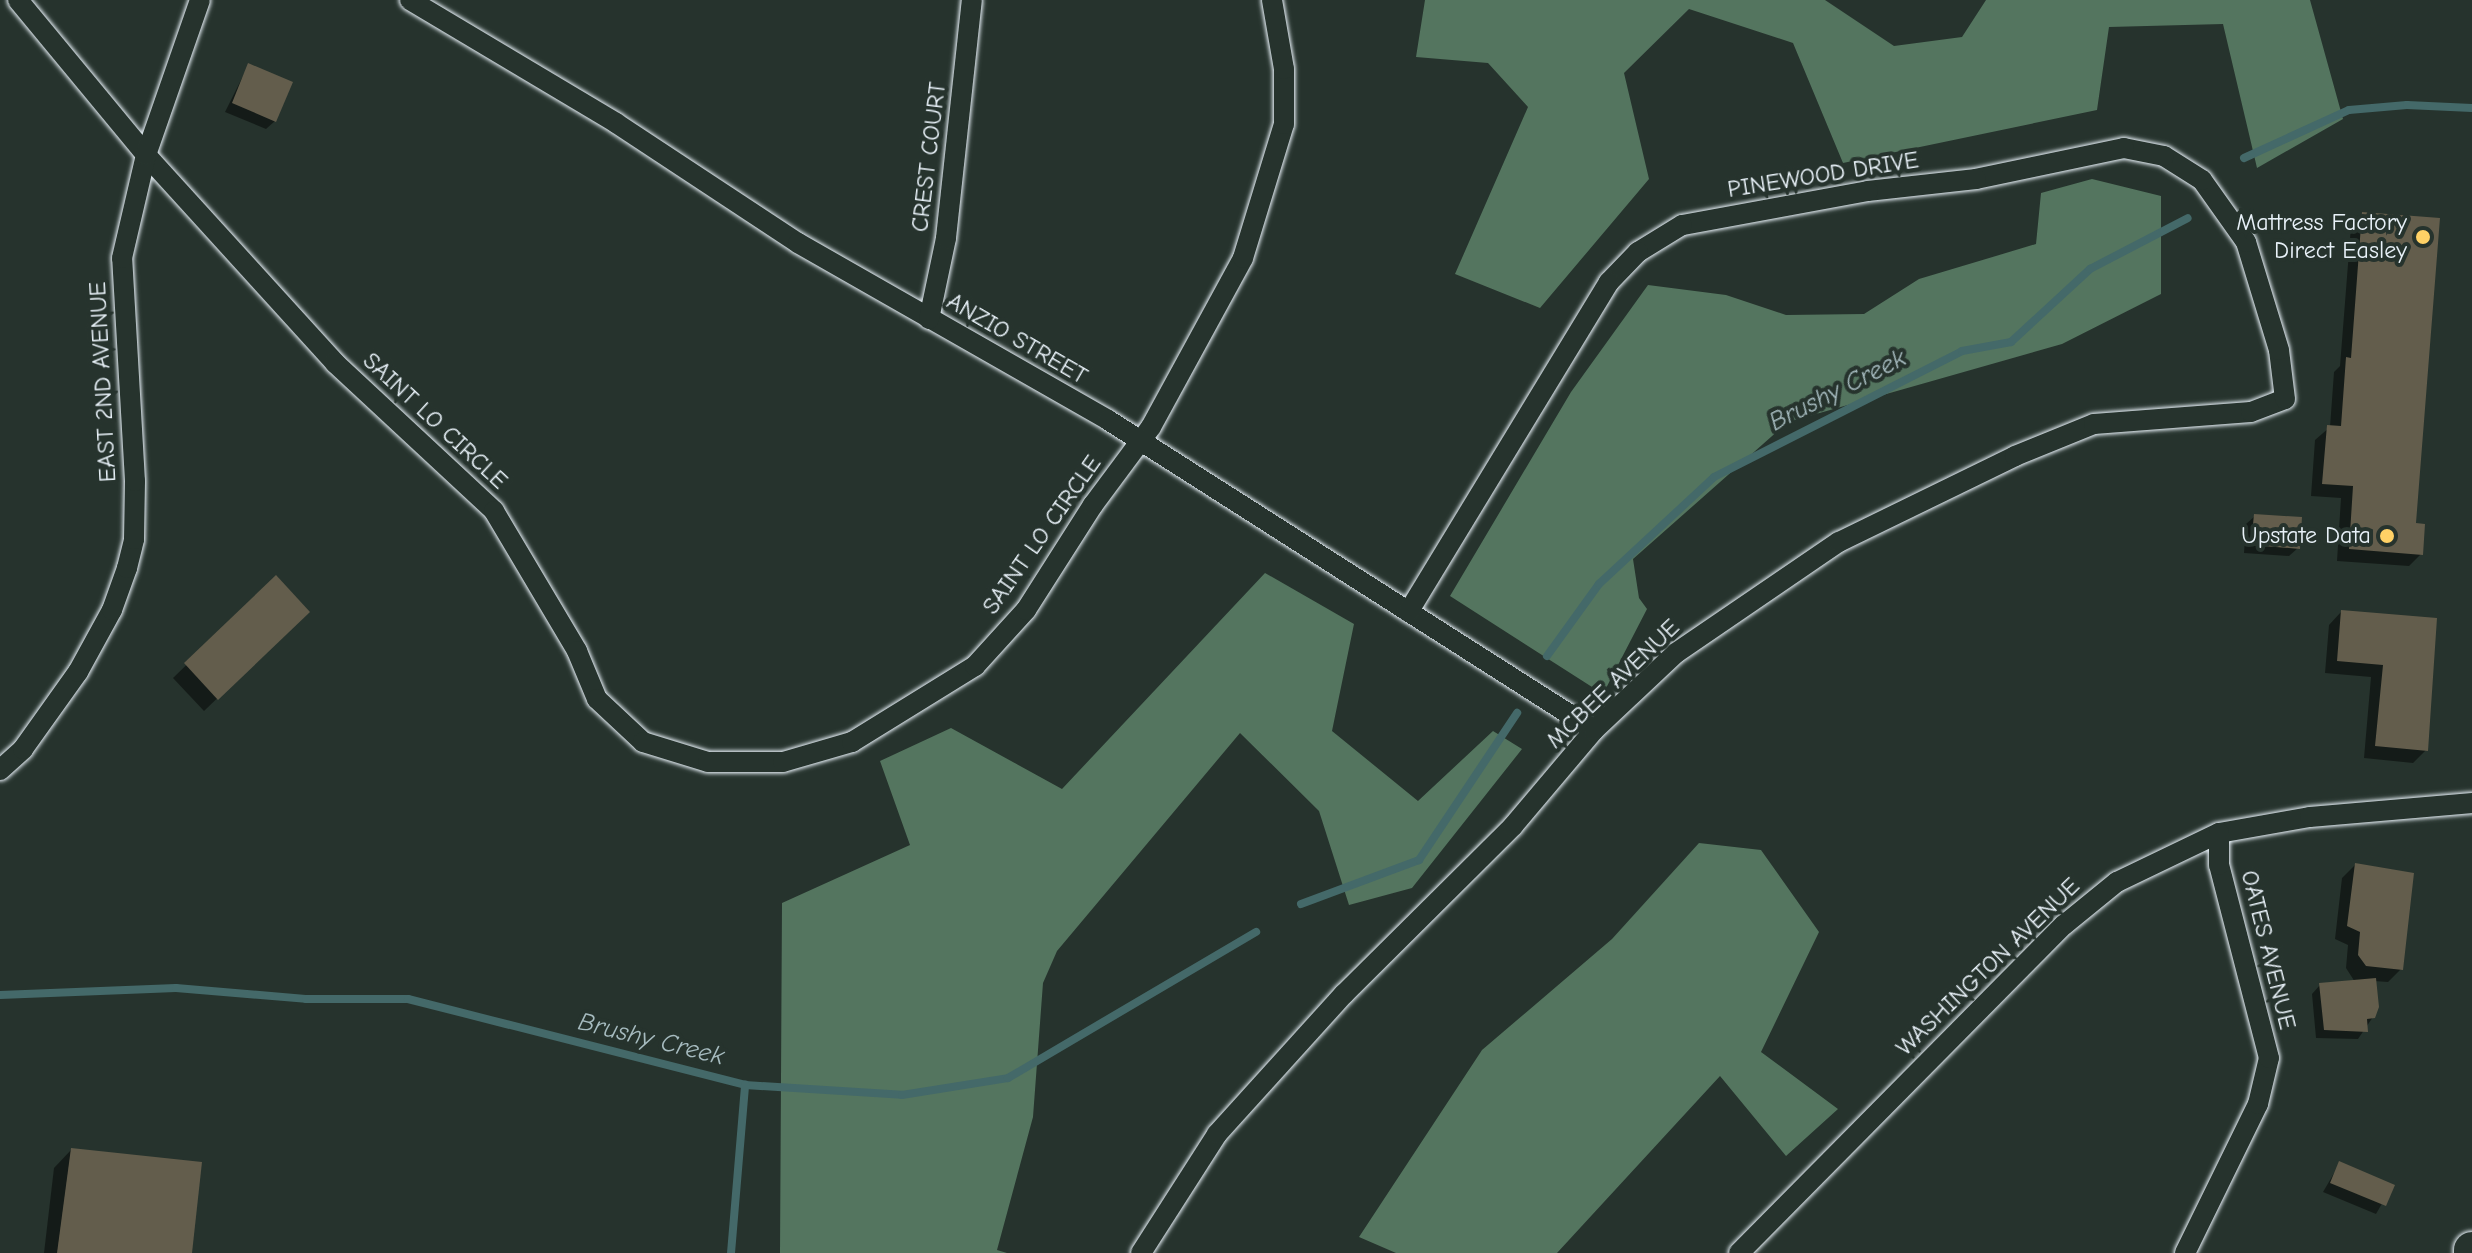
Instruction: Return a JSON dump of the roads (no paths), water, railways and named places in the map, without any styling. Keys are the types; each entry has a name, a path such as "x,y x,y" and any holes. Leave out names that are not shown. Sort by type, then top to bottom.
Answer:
{"street":[{"path":"18,0 146,155"},
{"name":"EAST 2ND AVENUE","path":"0,770 23,749 78,672 112,610 134,539 122,258 146,155 200,0"},
{"name":"ANZIO STREET","path":"410,0 929,319 1140,442 1594,730"},
{"name":"CREST COURT","path":"929,319 946,238 972,0"},
{"name":"SAINT LO CIRCLE","path":"146,155 335,363 494,511 577,651 597,699 643,742 708,762 783,762 852,742 975,666 1026,610 1093,505 1140,442 1243,258 1268,188 1284,124 1284,69 1272,0"},
{"name":"PINEWOOD DRIVE","path":"1408,612 1609,282 1638,252 1682,225 1868,191 1976,179 2124,148 2164,156 2202,180 2246,242 2279,350 2285,399"},
{"name":"MCBEE AVENUE","path":"1141,1253 1217,1134 1344,994 1513,826 1594,730 1676,653 1766,588 1839,542 2015,456 2094,424 2251,412 2285,399"},
{"name":"WASHINGTON AVENUE","path":"1739,1253 2064,925 2117,882 2219,833 2310,817 2472,803"},
{"name":"OATES AVENUE","path":"2185,1253 2258,1104 2269,1058 2219,865 2219,833"}],"waterway":[{"name":"Brushy Creek","path":"2244,158 2349,110 2407,105 2472,108"},
{"name":"Brushy Creek","path":"1547,656 1599,584 1714,477 1962,351 2011,342 2090,269 2188,218"},
{"name":"Brushy Creek","path":"1301,904 1419,860 1517,713"},
{"name":"Brushy Creek","path":"0,995 176,988 306,999 408,999 745,1085 902,1095 1008,1078 1256,932"},
{"path":"731,1253 745,1085"}],"place":[{"name":"Mattress Factory Direct Easley","path":"2423,237"},
{"name":"Upstate Data","path":"2387,536"}]}
